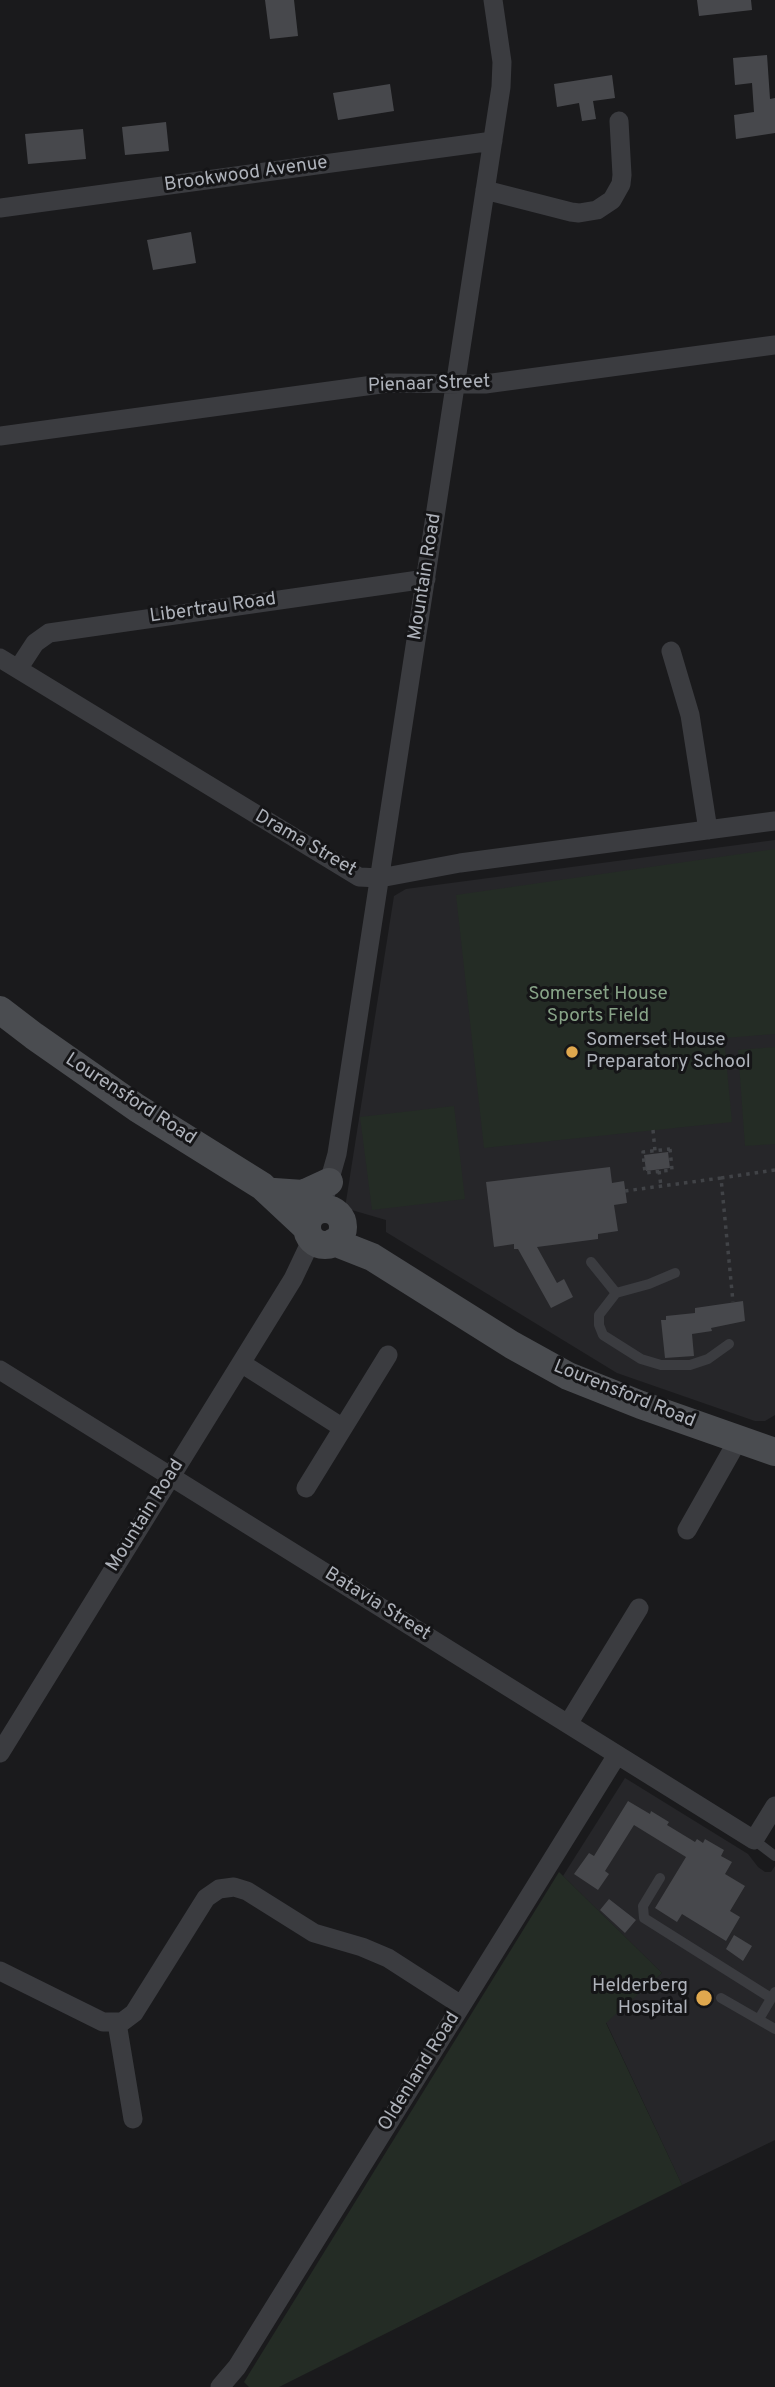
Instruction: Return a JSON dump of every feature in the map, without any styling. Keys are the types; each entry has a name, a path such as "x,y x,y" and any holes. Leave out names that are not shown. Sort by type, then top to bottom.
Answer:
{"street":[{"name":"Mountain Road","path":"0,1753 325,1227 501,87 502,62 493,0"},
{"path":"485,190 571,212 597,210 611,200 621,184 620,121"},
{"name":"Brookwood Avenue","path":"0,208 493,141"},
{"name":"Pienaar Street","path":"0,436 388,383 485,384 775,345"},
{"name":"Libertrau Road","path":"6,665 49,633 426,579"},
{"path":"671,651 690,715 708,830"},
{"name":"Drama Street","path":"6,665 351,874 366,878 775,821"},
{"name":"Lourensford Road","path":"0,1010 137,1108 512,1345 568,1376 775,1452"},
{"name":"Mountain Road","path":"325,1227 329,1182 337,1154"},
{"path":"268,1189 303,1194 329,1182"},
{"path":"306,1488 388,1355"},
{"path":"241,1363 343,1428"},
{"name":"Batavia Street","path":"0,1370 754,1840"},
{"path":"687,1530 738,1440"},
{"path":"568,1724 639,1608"},
{"name":"Oldenland Road","path":"220,2387 237,2367 617,1755"},
{"path":"754,1840 775,1806"},
{"path":"0,1971 103,2022 117,2023 126,2020 134,2013 206,1898 211,1893 227,1887 247,1891 314,1933 375,1952 461,2006"},
{"path":"117,2023 133,2119"}],"lane":[{"path":"591,1262 616,1293"},
{"path":"675,1273 616,1293 598,1315 598,1325 603,1335 641,1359 661,1365 690,1365 708,1359 729,1344"},
{"path":"754,1840 775,1856"},
{"path":"660,1878 643,1906 644,1919 773,1995 759,2020"},
{"path":"721,1998 775,2029"}],"path":[{"path":"653,1130 655,1151"},
{"path":"670,1149 672,1170 659,1171 645,1173 643,1152 670,1149"},
{"path":"625,1191 775,1170"},
{"path":"659,1171 661,1186"},
{"path":"721,1178 733,1302"}],"shaded area":[{"name":"Somerset House Preparatory School","path":"775,840 775,1415 765,1421 755,1421 617,1373 386,1232 386,1220 345,1208 394,896 406,889"},
{"name":"Helderberg Hospital","path":"625,1778 748,1854 765,1872 771,1872 775,1866 775,2140 682,2185 606,2022 662,1973 563,1876"}],"green space":[{"name":"Somerset House Sports Field","path":"775,849 775,1034 724,1038 732,1122 484,1148 456,895"},
{"path":"775,1047 775,1144 745,1146 738,1050"},
{"path":"454,1106 465,1199 372,1210 360,1117"},
{"path":"559,1872 662,1973 606,2023 682,2185 279,2387 249,2387 244,2382"}],"building":[{"path":"265,0 294,0 298,36 270,39"},
{"path":"697,0 751,0 752,10 699,16"},
{"path":"767,55 770,99 775,98 775,133 736,139 734,115 754,112 752,83 735,85 733,58"},
{"path":"612,75 615,98 593,101 596,119 582,121 579,103 557,107 554,84"},
{"path":"390,84 394,111 338,120 333,93"},
{"path":"166,122 169,151 125,155 122,127"},
{"path":"83,129 86,159 28,164 25,134"},
{"path":"191,232 196,263 153,270 147,240"},
{"path":"668,1152 670,1168 646,1171 644,1155"},
{"path":"610,1167 612,1183 624,1181 627,1203 614,1205 618,1231 598,1234 598,1239 537,1247 557,1283 564,1279 573,1297 551,1308 518,1249 514,1249 514,1244 494,1247 486,1182"},
{"path":"743,1301 745,1321 692,1334 694,1356 665,1358 661,1320 666,1320 666,1316 695,1313 695,1308"},
{"path":"628,1801 669,1822 667,1825 695,1842 697,1839 703,1843 705,1839 724,1850 721,1856 732,1862 725,1874 745,1886 730,1911 740,1917 726,1941 682,1914 677,1922 655,1908 686,1857 634,1825 605,1871 609,1874 598,1890 574,1874 589,1853 594,1856"},
{"path":"609,1899 636,1920 625,1933 600,1910"},
{"path":"734,1935 752,1946 743,1961 726,1949"}],"place":[{"name":"Somerset House Preparatory School","path":"572,1052"},
{"name":"Helderberg Hospital","path":"704,1998"}]}
